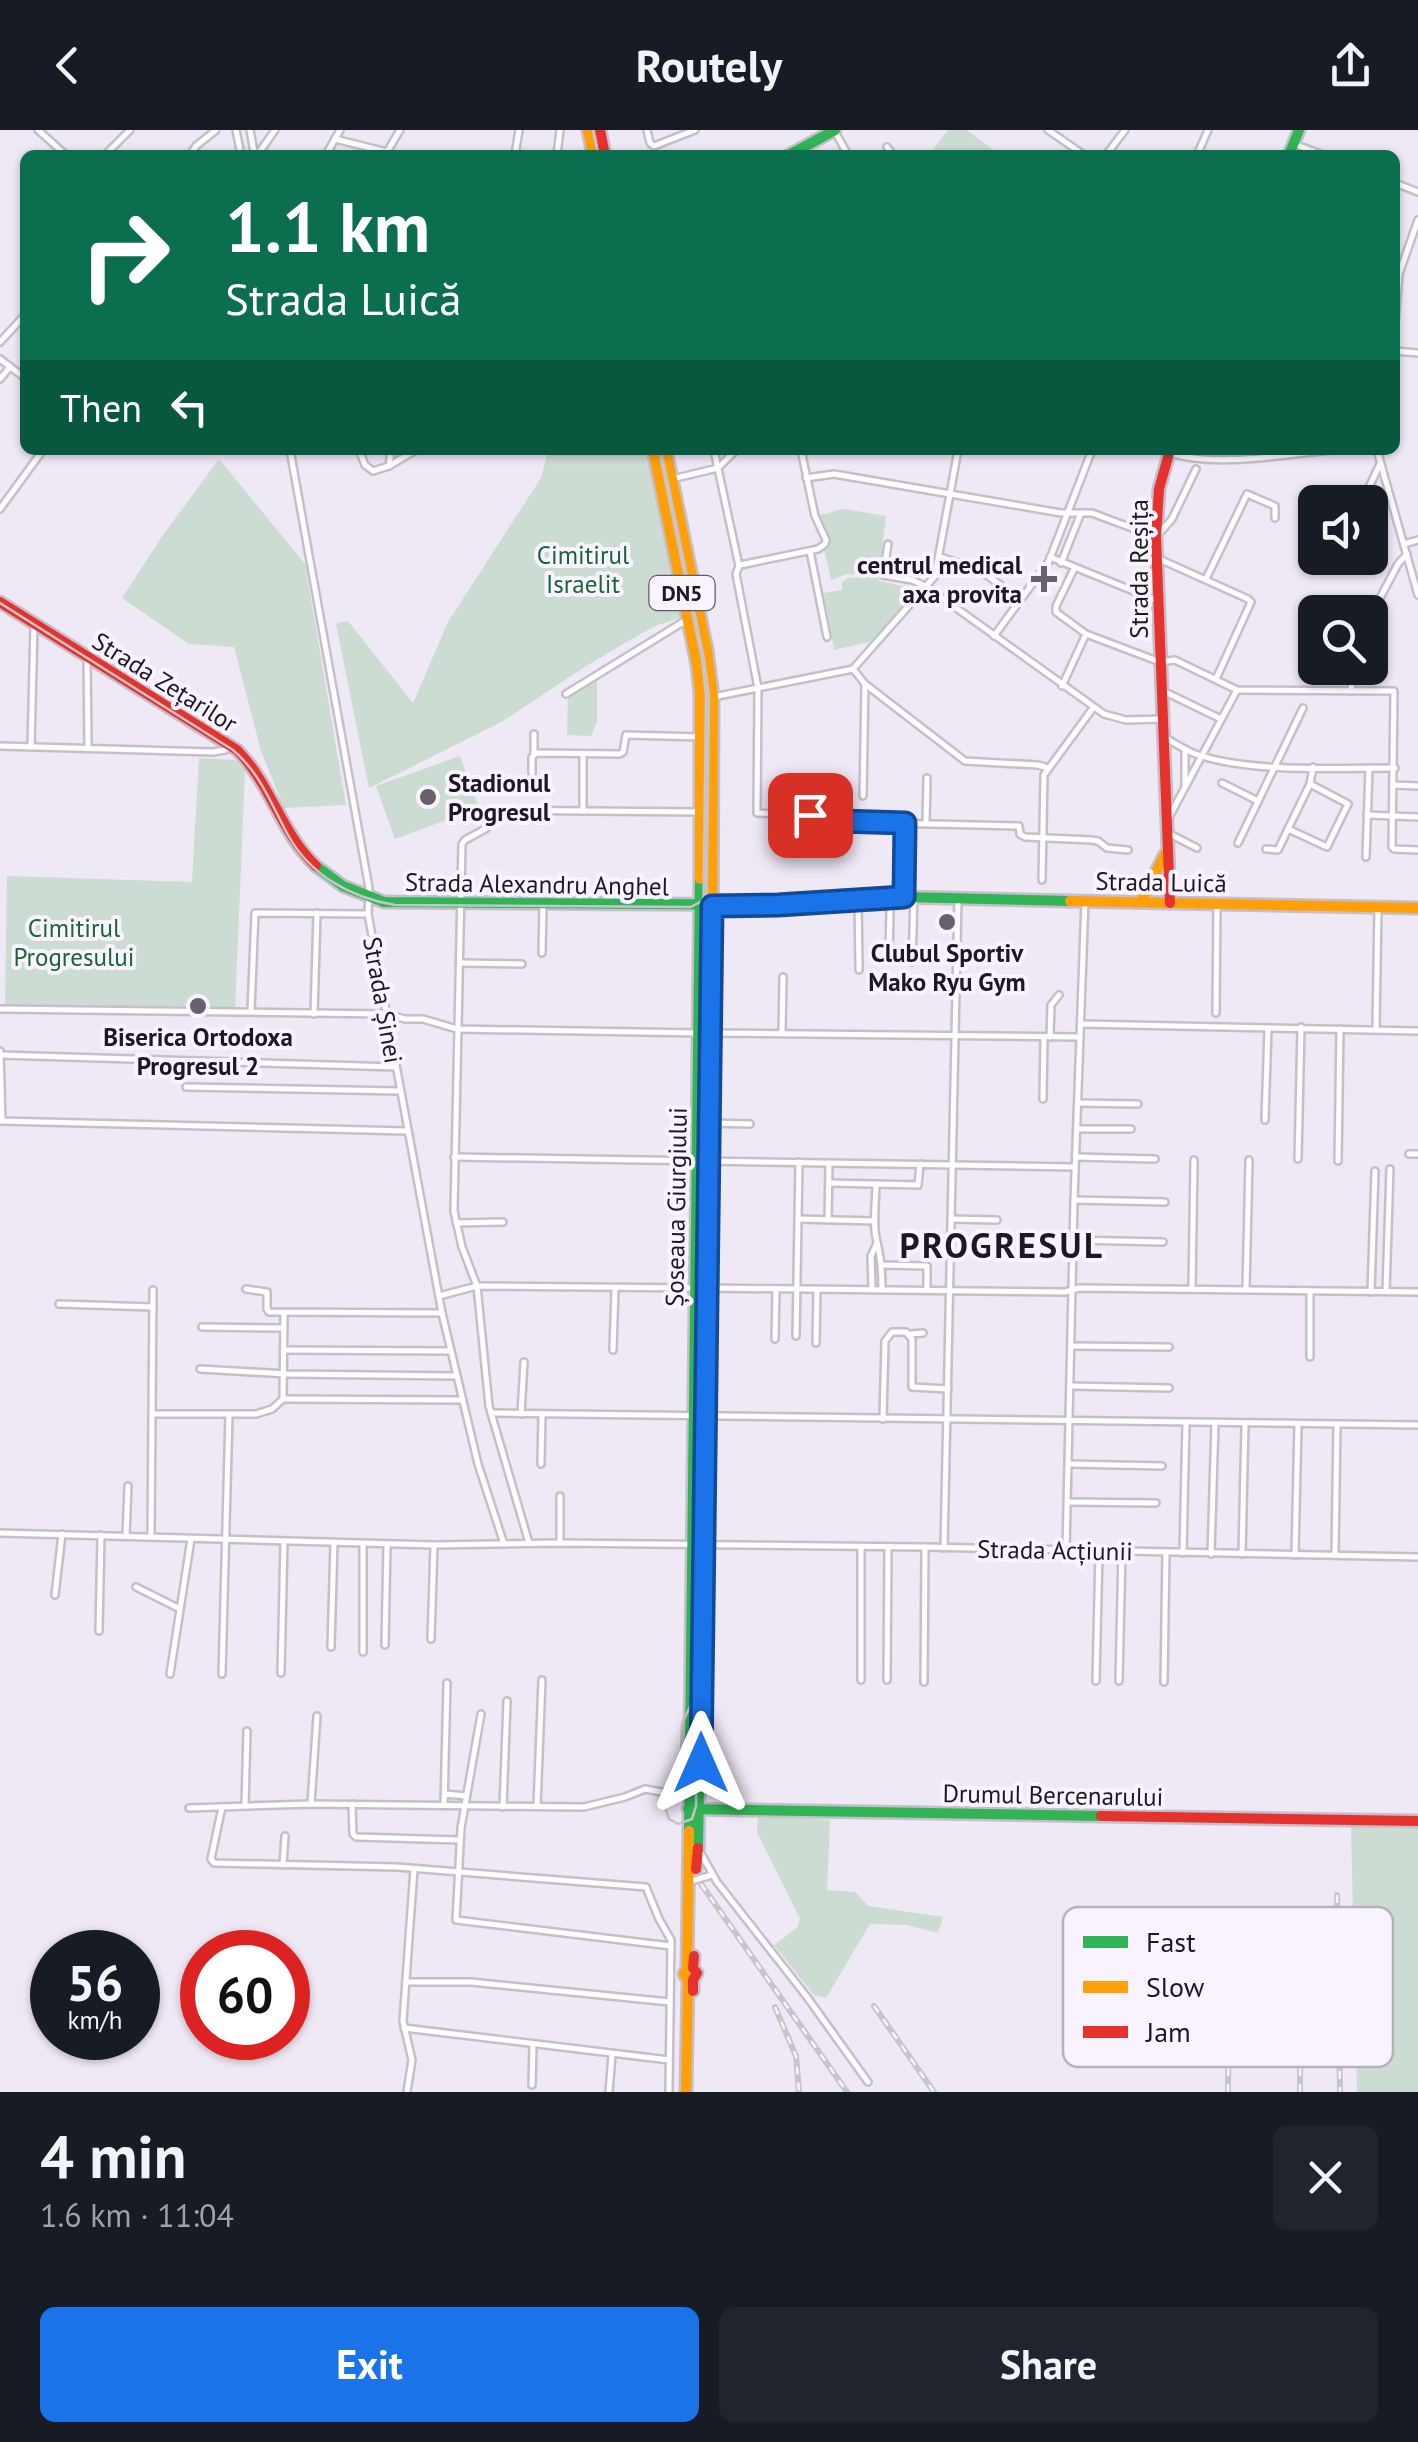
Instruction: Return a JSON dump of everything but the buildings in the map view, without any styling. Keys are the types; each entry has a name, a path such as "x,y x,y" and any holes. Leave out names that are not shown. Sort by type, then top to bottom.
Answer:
{"main road":[{"path":"798,150 835,130"},
{"path":"1292,149 1300,130"},
{"name":"Șoseaua Giurgiului","path":"654,455 699,678 699,812 705,906"},
{"name":"Șoseaua Giurgiului","path":"667,455 714,697 705,906 696,1691 700,1784 689,1831 689,2092"},
{"name":"Strada Reșița","path":"1165,455 1159,489 1156,558 1170,902"},
{"name":"Strada Zețarilor","path":"0,602 230,746 260,775 291,836 306,856 334,881 370,898"},
{"path":"1141,902 1166,852"},
{"name":"Strada Luică","path":"705,906 909,897 1418,908"},
{"name":"Strada Alexandru Anghel","path":"370,898 394,903 705,906"},
{"name":"Șoseaua Giurgiului","path":"702,1160 709,1123 705,1033"},
{"name":"Șoseaua Giurgiului","path":"689,1974 698,1848 687,1785 696,1691"},
{"name":"Drumul Bercenarului","path":"694,1809 1418,1821"}],"street":[{"path":"38,130 60,150"},
{"path":"109,150 130,130"},
{"path":"193,150 216,130"},
{"path":"329,150 340,130"},
{"path":"647,130 654,146 695,130"},
{"path":"1048,130 1077,150"},
{"path":"1110,150 1125,130"},
{"path":"336,139 375,150"},
{"path":"1400,277 1418,220"},
{"path":"0,342 20,321"},
{"path":"0,359 20,374"},
{"path":"0,379 10,367"},
{"path":"0,508 39,455"},
{"name":"Strada Șinei","path":"291,455 370,898 368,914 442,1313 478,1464 504,1545"},
{"path":"361,455 371,471 407,455"},
{"path":"388,466 390,455"},
{"path":"715,455 739,566 736,574 758,688 757,813 828,816 840,821 1019,826 1022,836 1096,840 1107,848 1128,850"},
{"path":"672,478 718,468 731,455"},
{"path":"739,566 810,551 825,544 803,455"},
{"path":"714,697 854,669 936,576 957,455"},
{"path":"994,636 1050,558 1090,455"},
{"path":"1178,455 1228,458 1267,455"},
{"path":"1379,455 1418,594"},
{"path":"1370,485 1381,462"},
{"path":"806,478 834,474 1067,514 1092,513 1156,537 1176,510 1196,468"},
{"path":"1206,579 1247,494 1276,506 1274,518"},
{"path":"1061,563 1081,513"},
{"path":"1404,544 1418,540"},
{"path":"888,544 883,575 926,587 1104,714 1126,720 1162,719"},
{"path":"810,551 827,636"},
{"path":"1382,595 1407,554"},
{"path":"940,557 978,569 1021,600"},
{"path":"1050,558 1158,601"},
{"path":"1156,558 1251,602 1216,679"},
{"path":"1074,569 1056,610 1062,617 1085,633 1160,662 1176,660 1238,690 1394,691 1393,848 1418,850"},
{"path":"566,694 688,619"},
{"path":"31,746 34,623"},
{"path":"1062,686 1085,633"},
{"path":"88,657 88,748"},
{"path":"854,669 865,684 965,761 1048,768"},
{"path":"863,796 865,684"},
{"path":"1352,685 1352,691"},
{"path":"1161,690 1222,720"},
{"path":"1197,848 1165,828 1238,690"},
{"path":"1042,880 1043,779 1093,708"},
{"path":"1238,843 1303,708"},
{"path":"532,774 534,734"},
{"path":"534,754 622,753 626,735 700,736"},
{"path":"1162,736 1203,756 1274,766 1394,768"},
{"path":"0,746 213,752 230,746"},
{"path":"1185,749 1185,788"},
{"path":"583,811 584,754"},
{"path":"1266,849 1278,850 1310,784 1313,767"},
{"path":"1366,857 1369,768"},
{"path":"926,823 927,778"},
{"path":"1222,783 1258,801"},
{"path":"1288,829 1327,847 1348,804 1310,784"},
{"path":"1394,785 1418,786"},
{"path":"1164,788 1185,788"},
{"path":"529,1543 491,1414 477,1286 456,1223 454,1157 463,842 487,828 492,811 699,812"},
{"path":"1367,815 1418,816"},
{"path":"905,823 904,878 909,897 912,962"},
{"path":"944,1548 958,898"},
{"path":"858,899 859,970"},
{"path":"1066,1550 1085,900"},
{"path":"542,953 544,904"},
{"path":"1216,1013 1217,904"},
{"path":"1376,1030 1378,907"},
{"path":"889,957 890,908"},
{"path":"251,1013 255,913 368,914"},
{"path":"314,1014 317,913"},
{"path":"459,963 522,964"},
{"path":"782,1034 783,977"},
{"path":"1043,1099 1051,1006 1059,995"},
{"path":"0,1009 386,1014 423,1018 457,1029 1080,1037"},
{"path":"1080,1024 1418,1031"},
{"path":"1265,1120 1268,1026"},
{"path":"1298,1159 1301,1028"},
{"path":"1338,1161 1340,1028"},
{"path":"396,1068 0,1054 1,1121 407,1131"},
{"path":"186,1087 400,1091"},
{"path":"1078,1103 1138,1104"},
{"path":"709,1123 750,1124"},
{"path":"1077,1129 1130,1129"},
{"path":"1409,1154 1418,1154"},
{"path":"454,1157 1075,1168"},
{"path":"1076,1157 1155,1159"},
{"path":"1192,1289 1194,1160"},
{"path":"1246,1290 1249,1160"},
{"path":"796,1336 799,1162"},
{"path":"828,1220 829,1162"},
{"path":"829,1183 919,1185 920,1164"},
{"path":"1386,1292 1390,1169"},
{"path":"1370,1292 1374,1172"},
{"path":"876,1184 875,1221 882,1256 882,1290"},
{"path":"1074,1200 1165,1202"},
{"path":"951,1219 997,1220"},
{"path":"798,1220 875,1221"},
{"path":"456,1223 503,1222"},
{"path":"1073,1240 1163,1242"},
{"path":"872,1290 871,1256 877,1243"},
{"path":"882,1265 927,1266 927,1290"},
{"path":"439,1296 477,1286 1418,1292"},
{"path":"613,1350 615,1287"},
{"path":"246,1289 266,1290 268,1311 442,1313"},
{"path":"775,1339 776,1289"},
{"path":"816,1343 817,1289"},
{"path":"151,1537 154,1290"},
{"path":"1310,1290 1310,1357"},
{"path":"60,1304 153,1307"},
{"path":"152,1414 265,1412 278,1406 283,1398 284,1312"},
{"path":"202,1327 284,1328"},
{"path":"883,1418 885,1341 892,1332 924,1333"},
{"path":"910,1334 912,1387 948,1389"},
{"path":"1071,1346 1170,1347"},
{"path":"284,1350 451,1351"},
{"path":"520,1414 524,1362"},
{"path":"200,1369 457,1376"},
{"path":"1070,1386 1169,1388"},
{"path":"283,1398 462,1400"},
{"path":"222,1674 229,1414"},
{"path":"491,1414 1418,1425"},
{"path":"541,1464 542,1414"},
{"path":"1183,1553 1186,1422"},
{"path":"1211,1554 1214,1423"},
{"path":"1242,1554 1245,1424"},
{"path":"1295,1555 1298,1424"},
{"path":"1335,1555 1337,1424"},
{"path":"1068,1464 1162,1466"},
{"path":"126,1536 128,1486"},
{"path":"560,1496 560,1543"},
{"path":"1068,1502 1156,1503"},
{"name":"Strada Acțiunii","path":"0,1533 434,1546 560,1543 925,1547 1418,1557"},
{"path":"55,1595 62,1534"},
{"path":"99,1631 101,1535"},
{"path":"170,1674 191,1539"},
{"path":"281,1673 284,1542"},
{"path":"331,1647 334,1543"},
{"path":"362,1652 363,1543"},
{"path":"385,1644 386,1544"},
{"path":"431,1639 434,1546"},
{"path":"861,1547 861,1680"},
{"path":"887,1680 888,1547"},
{"path":"924,1682 925,1547"},
{"path":"1096,1681 1098,1551"},
{"path":"1120,1681 1122,1551"},
{"path":"1164,1682 1166,1552"},
{"path":"136,1586 180,1609"},
{"path":"537,1808 542,1680"},
{"path":"444,1807 447,1684"},
{"path":"504,1808 507,1701"},
{"path":"481,1714 460,1840 455,1917 459,1922 671,1946"},
{"path":"310,1804 316,1716"},
{"path":"245,1806 247,1731"},
{"path":"189,1808 352,1804 537,1808 598,1805 645,1789 666,1793 700,1784"},
{"path":"445,1794 466,1796"},
{"path":"352,1804 356,1837 460,1840"},
{"path":"222,1807 211,1859 214,1864 414,1868 648,1889 659,1919 670,1935 668,2092"},
{"path":"689,1831 712,1875 868,2082"},
{"path":"283,1865 285,1836"},
{"path":"407,2092 412,2060 404,2028 414,1868"},
{"path":"695,1880 712,1875"},
{"path":"670,1974 689,1974"},
{"path":"406,1982 471,1982 670,2002"},
{"path":"404,2028 669,2060"},
{"path":"532,2085 533,2044"},
{"path":"609,2092 612,2054"}],"green space":[{"path":"948,130 967,130 993,150 933,150"},
{"name":"Cimitirul Israelit","path":"547,455 649,455 682,617 655,626 618,647 503,721 369,788 336,624 348,621 413,703 448,622 541,478"},
{"path":"219,459 305,564 346,805 284,808 261,751 234,647 189,644 122,598"},
{"path":"844,509 886,516 879,574 847,574 831,580 817,516"},
{"path":"879,576 879,581 917,589 873,641 834,650 824,593 842,590 842,582 848,578"},
{"path":"597,680 597,721 591,736 567,735 568,697"},
{"name":"Stadionul Progresul","path":"460,756 479,808 395,839 376,786"},
{"name":"Cimitirul Progresului","path":"199,758 235,760 245,771 235,1009 5,1006 7,876 192,882"},
{"path":"758,1815 830,1820 827,1890 855,1892 868,1906 943,1917 938,1933 907,1925 870,1924 826,1998 814,1995 774,1945 797,1928 800,1919 757,1832"},
{"path":"1351,1825 1418,1826 1418,2092 1357,2092 1356,2067 1393,2067 1393,1907 1353,1907"}],"tram line":[{"path":"593,130 597,150"},
{"path":"660,455 706,695 694,1691 682,1724 680,1780 665,1807 669,1819 678,1824 692,1819 696,1806 709,696 662,455"},
{"path":"0,603 233,750 258,779 288,835 308,862 333,882 363,897 395,905 691,907 702,901 707,891"}],"railway":[{"path":"701,1884 847,2092"},
{"path":"1337,1895 1337,1907"},
{"path":"874,2006 934,2092"},
{"path":"775,2007 796,2056 799,2092"},
{"path":"1228,2067 1228,2092"},
{"path":"1300,2067 1300,2092"},
{"path":"1340,2067 1340,2092"}],"traffic: fast":[{"path":"798,150 835,130"},
{"path":"1291,150 1299,130"},
{"path":"316,866 343,886 384,902 788,905 904,897 1070,901"},
{"path":"689,1831 700,879"},
{"path":"698,1848 712,997"},
{"path":"688,1809 1101,1816"}],"traffic: slow":[{"path":"588,130 592,150"},
{"path":"654,455 697,665 700,879"},
{"path":"667,455 713,697 712,997"},
{"path":"1141,902 1165,854"},
{"path":"1070,901 1418,908"},
{"path":"686,2092 688,1980 684,1974 689,1831"}],"traffic: jam":[{"path":"600,130 604,150"},
{"path":"1169,455 1159,489 1156,537 1170,903"},
{"path":"0,602 237,750 316,866"},
{"path":"1101,1816 1418,1821"},
{"path":"696,1869 698,1848"},
{"path":"693,1991 697,1973 693,1968 694,1956"}],"place":[{"name":"centrul medical axa provita","path":"1044,579"},
{"name":"Stadionul Progresul","path":"428,797"},
{"name":"Clubul Sportiv Mako Ryu Gym","path":"947,922"},
{"name":"Biserica Ortodoxa Progresul 2","path":"198,1006"}],"district":[{"name":"PROGRESUL","path":"1002,1246"}],"route":[{"path":"701,1763 712,906 904,897 905,823 840,821 810,815"}]}
